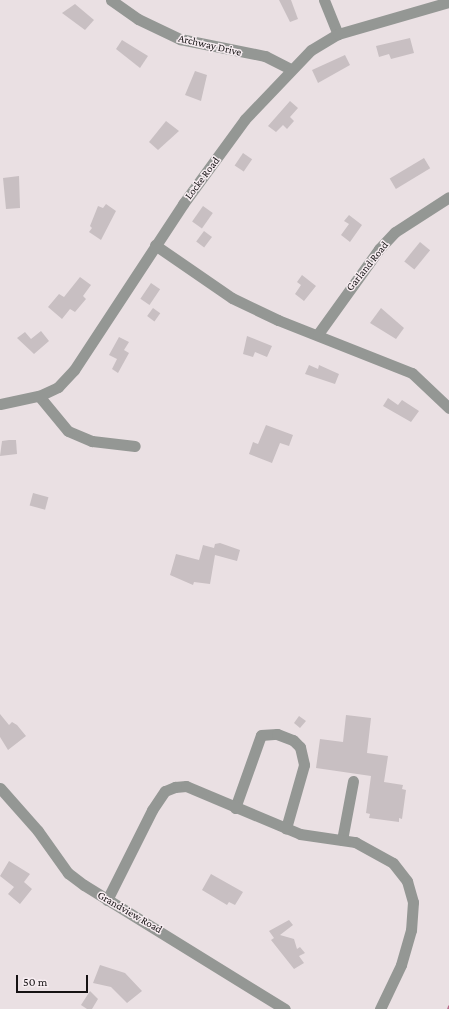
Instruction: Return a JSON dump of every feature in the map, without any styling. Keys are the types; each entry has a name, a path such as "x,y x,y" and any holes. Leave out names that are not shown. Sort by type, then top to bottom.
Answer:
{"street":[{"name":"Archway Drive","path":"110,0 138,19 180,39 265,56 291,69"},
{"path":"324,0 338,34"},
{"name":"Locke Road","path":"0,404 39,396 58,387 85,357 156,245 245,119 291,69 319,43 338,34 449,2"},
{"name":"Garland Road","path":"318,334 379,249 395,232 449,197"},
{"path":"156,245 232,298 278,320 318,334 412,373 449,408"},
{"path":"39,396 68,431 92,442 135,446"},
{"path":"235,808 261,735 277,734 293,740 300,747 304,764 286,828"},
{"path":"342,840 353,781"},
{"path":"107,900 165,791 186,786 235,808 300,834 355,842 393,863 408,881 413,902 411,930 401,965 380,1009"},
{"name":"Grandview Road","path":"0,788 38,831 68,873 107,900 284,1009"}],"building":[{"path":"279,0 291,0 298,19 290,22"},
{"path":"75,4 94,20 85,30 62,13"},
{"path":"410,38 414,53 391,59 389,54 379,57 376,46"},
{"path":"122,40 148,56 140,68 116,49"},
{"path":"345,55 350,65 318,83 312,70"},
{"path":"195,71 207,75 201,101 185,95"},
{"path":"290,101 298,108 290,117 294,121 287,129 283,125 276,132 268,126"},
{"path":"166,121 179,131 158,150 149,142"},
{"path":"243,153 252,159 244,172 235,165"},
{"path":"424,158 430,168 396,189 390,179"},
{"path":"19,176 20,208 6,209 3,178"},
{"path":"106,204 116,211 101,240 89,232 92,228 90,226 98,206 103,208"},
{"path":"203,206 213,213 202,228 192,222"},
{"path":"349,215 362,225 350,242 341,235 349,224 344,221"},
{"path":"204,231 212,237 204,247 196,241"},
{"path":"420,242 430,250 414,270 404,261"},
{"path":"302,275 316,286 304,301 295,294 301,285 297,282"},
{"path":"80,277 91,285 83,296 86,299 75,312 70,309 62,319 48,307 59,294 64,297"},
{"path":"151,283 160,289 149,305 140,299"},
{"path":"153,308 160,313 154,321 147,316"},
{"path":"381,308 404,328 396,339 370,323"},
{"path":"41,331 49,341 34,354 17,338 25,332 31,339"},
{"path":"247,336 272,346 267,357 255,352 253,357 243,354"},
{"path":"119,337 129,342 124,350 129,353 118,373 112,369 117,359 109,355"},
{"path":"309,365 318,369 319,365 339,374 335,384 305,374"},
{"path":"388,398 398,405 402,400 419,411 411,422 383,406"},
{"path":"266,425 293,435 289,446 280,443 272,463 249,454 253,442 258,444"},
{"path":"16,440 17,454 0,456 2,441"},
{"path":"33,493 48,497 45,510 30,506"},
{"path":"220,543 240,550 237,561 215,555 210,584 194,582 193,585 170,575 176,554 199,560 203,545 214,548 215,544"},
{"path":"0,714 9,725 12,722 17,725 26,736 8,750 0,737"},
{"path":"346,715 371,718 367,753 388,756 384,782 403,785 402,789 406,790 402,819 399,818 399,822 369,818 370,814 366,813 371,776 316,768 320,739 343,742"},
{"path":"299,716 306,721 300,728 294,723"},
{"path":"9,861 30,874 24,882 32,889 20,904 8,894 14,887 0,876"},
{"path":"211,874 243,892 235,905 229,902 227,905 202,890"},
{"path":"289,920 293,925 280,935 294,939 297,949 300,947 305,953 299,956 304,963 294,969 271,940 274,938 269,931"},
{"path":"100,965 125,973 142,991 127,1003 111,987 93,983"},
{"path":"90,991 98,999 92,1009 87,1009 81,1005"}]}
